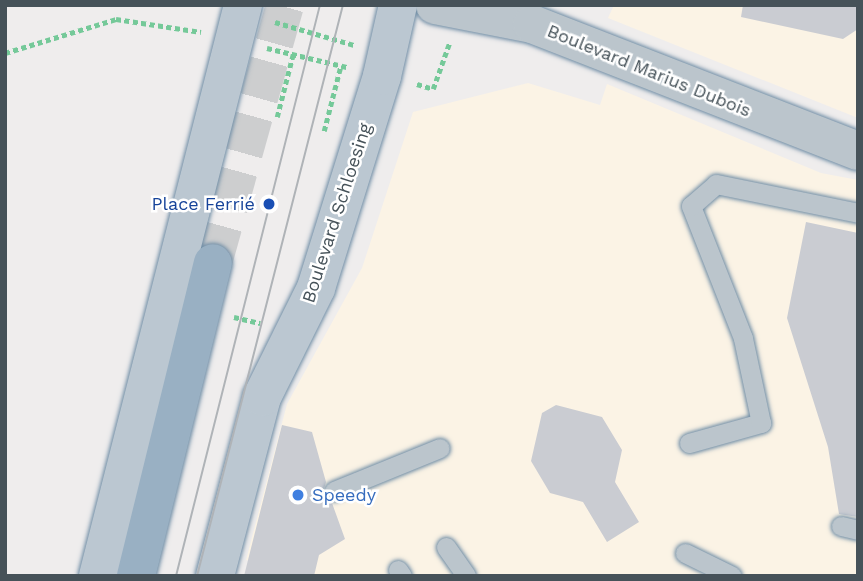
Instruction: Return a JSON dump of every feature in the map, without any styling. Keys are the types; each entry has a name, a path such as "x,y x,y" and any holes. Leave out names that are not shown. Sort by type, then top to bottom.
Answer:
{"highway":[{"path":"136,576 213,263"}],"main road":[{"name":"Boulevard Schloesing","path":"215,576 262,397 316,288 372,62 398,5"},
{"path":"97,576 240,19"}],"street":[{"name":"Boulevard Marius Dubois","path":"435,5 538,15 858,151"}],"lane":[{"path":"689,443 761,423 743,338 691,206 716,184 858,213"},
{"path":"334,491 440,448"},
{"path":"446,547 466,576"},
{"path":"685,553 732,576"}],"path":[{"path":"5,53 116,19 240,19 372,62"},
{"path":"240,19 293,54 341,65 372,62"},
{"path":"277,117 293,54"},
{"path":"324,131 341,65"},
{"path":"232,305 230,316 295,331"}],"shaded area":[{"path":"614,5 858,5 858,118 608,18"},
{"path":"528,83 600,105 607,84 821,173 858,180 858,576 325,576 246,560 287,404 362,268 413,112"}],"building":[{"path":"743,5 858,5 858,29 843,39 741,17"},
{"path":"806,222 858,233 858,517 839,514 828,447 787,318"},
{"path":"556,405 602,417 622,450 615,482 639,522 607,542 583,502 550,493 531,461 542,413"},
{"path":"282,425 312,432 326,482 322,495 332,503 345,539 319,555 314,576 244,576"}],"tunnel":[{"path":"213,263 285,5"}],"tram line":[{"path":"176,576 320,5"},
{"path":"197,576 343,5"}],"place":[{"name":"Place Ferrié","path":"269,204"},
{"name":"Speedy","path":"298,495"}]}
